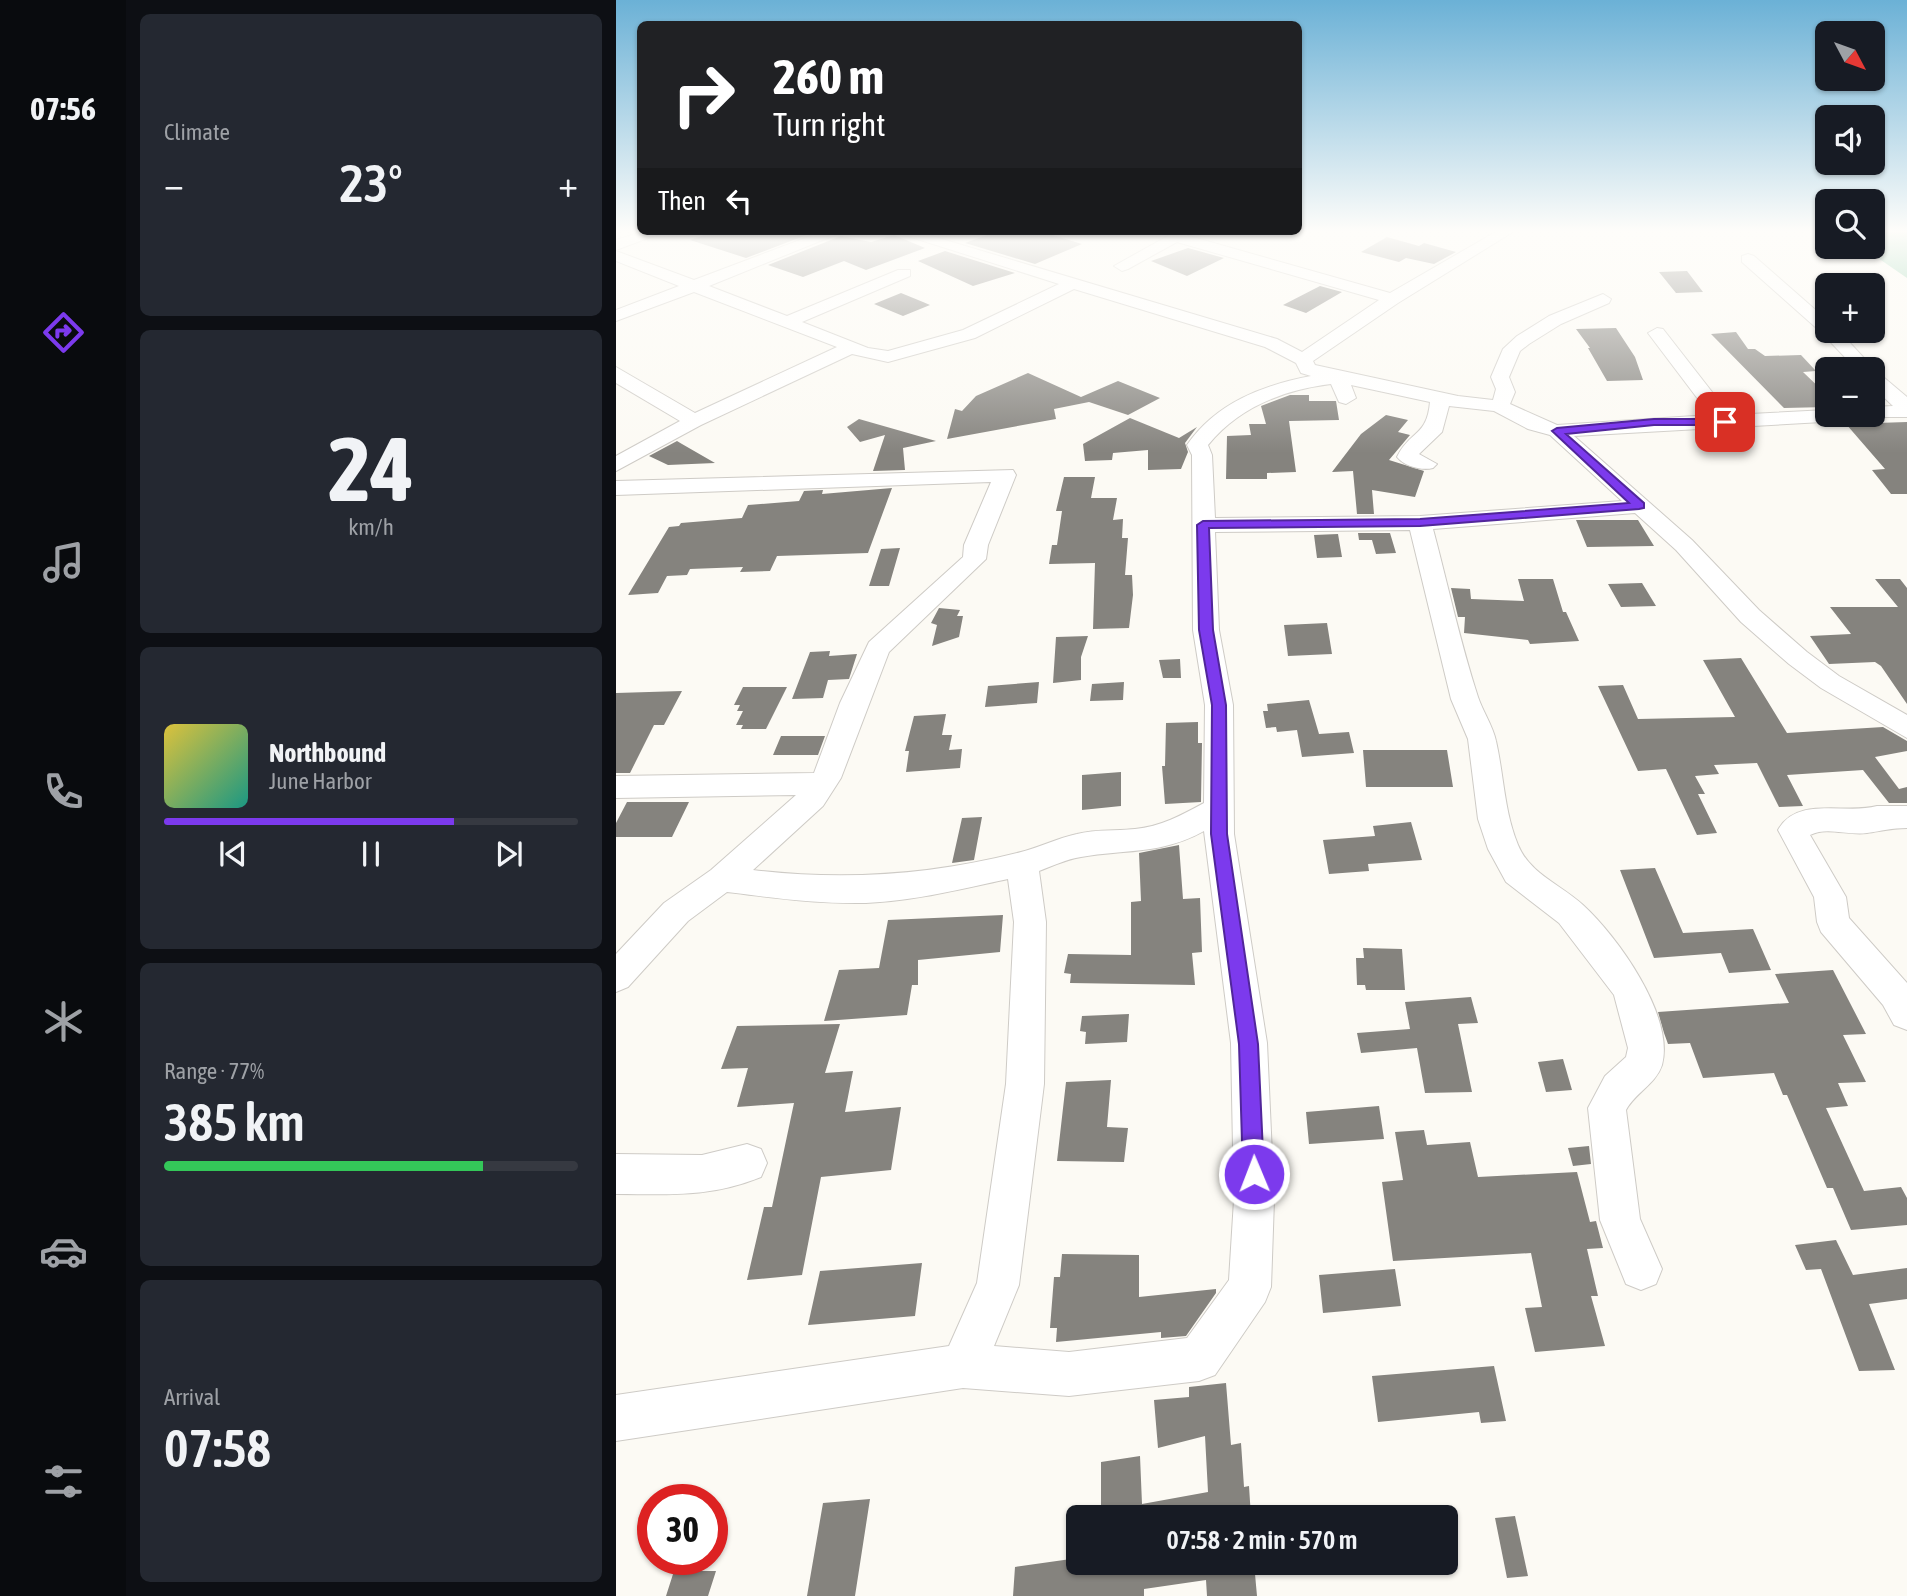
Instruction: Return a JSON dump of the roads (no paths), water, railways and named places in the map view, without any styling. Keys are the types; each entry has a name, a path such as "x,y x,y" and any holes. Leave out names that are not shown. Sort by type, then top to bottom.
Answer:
{"street":[{"path":"616,316 647,304"},
{"path":"741,304 863,353 888,357 969,334 1031,304"},
{"path":"787,322 833,304"},
{"path":"1141,304 1270,343 1303,370 1342,388 1497,406 1535,425 1557,431 1654,422 1725,422 1815,417"},
{"path":"616,1418 963,1366 1069,1374 1199,1359 1250,1287 1254,1200 1249,1056 1238,954 1219,834 1219,705 1206,630 1202,455 1197,445 1208,430 1237,409 1303,370 1385,304"},
{"path":"1497,406 1506,397 1507,390 1500,377 1512,349 1555,320 1590,304"},
{"path":"1799,304 1815,318"},
{"path":"1657,333 1725,422"},
{"path":"1841,343 1854,357"},
{"path":"616,465 694,421 852,347"},
{"path":"616,374 694,421"},
{"path":"1885,388 1907,409"},
{"path":"1426,464 1407,457 1409,450 1433,434 1440,416 1440,398"},
{"path":"1885,412 1907,409"},
{"path":"1557,431 1684,545 1750,616 1798,658 1830,682 1907,729"},
{"path":"616,488 709,488 750,483 1005,475 976,545 974,559 878,648 854,703 831,771 813,798 722,878 676,912 616,977"},
{"path":"1203,525 1420,523 1639,506"},
{"path":"1420,523 1465,699 1482,739 1493,818 1504,849 1517,873 1571,914 1606,955 1630,990 1646,1048 1643,1066 1618,1088 1607,1108 1620,1220 1641,1269"},
{"path":"616,787 822,784"},
{"path":"722,878 813,890 868,890 930,883 1022,864 1079,845 1138,841 1180,830 1219,809"},
{"path":"1907,817 1877,817 1866,822 1814,819 1793,830 1797,844 1829,892 1835,909 1833,922 1895,994 1907,1014"},
{"path":"963,1366 998,1285 1025,1084 1030,922 1022,864"},
{"path":"616,1174 702,1175 747,1163"}]}
